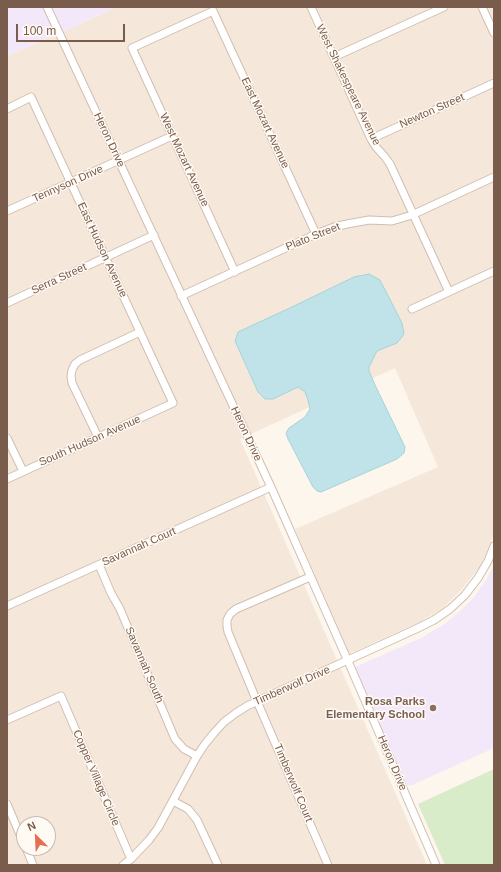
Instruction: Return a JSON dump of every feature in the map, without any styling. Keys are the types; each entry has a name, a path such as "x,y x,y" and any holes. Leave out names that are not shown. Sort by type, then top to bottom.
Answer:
{"street":[{"name":"Heron Drive","path":"48,7 271,487 436,865"},
{"name":"West Shakespeare Avenue","path":"311,7 371,139 390,164 412,215 449,292"},
{"path":"334,58 444,7"},
{"path":"482,7 494,33"},
{"name":"West Mozart Avenue","path":"213,11 132,48 235,272"},
{"name":"East Mozart Avenue","path":"213,11 316,234"},
{"name":"Newton Street","path":"371,139 494,83"},
{"name":"East Hudson Avenue","path":"7,109 31,98 173,403"},
{"name":"Tennyson Drive","path":"7,211 172,136"},
{"name":"Plato Street","path":"181,296 334,227 369,220 392,221 412,215 494,177"},
{"name":"Serra Street","path":"7,303 154,235"},
{"path":"412,309 494,271"},
{"path":"98,437 72,383 72,370 75,364 80,360 140,332"},
{"name":"South Hudson Avenue","path":"7,479 173,403"},
{"path":"7,438 23,471"},
{"name":"Savannah Court","path":"7,606 271,487"},
{"name":"Timberwolf Drive","path":"123,865 131,859 149,840 158,828 197,756 209,738 224,722 257,701 416,630 434,620 450,609 465,595 478,578 488,561 494,546"},
{"name":"Savannah South","path":"98,565 120,609 175,739 184,749 197,756"},
{"name":"Timberwolf Court","path":"310,577 236,609 230,614 227,620 228,632 328,865"},
{"name":"Copper Village Circle","path":"7,720 62,696 131,859"},
{"path":"173,801 188,809 197,820 218,865"},
{"path":"7,804 16,825"}],"shaded area":[{"path":"7,7 116,7 7,56"},
{"path":"116,7 494,7 494,534 481,565 462,589 443,608 420,622 349,654 295,529 438,467 395,368 240,439 427,865 7,865 7,56"},
{"name":"Rosa Parks Elementary School","path":"494,565 494,748 412,785 405,786 355,667 421,638 446,623 475,596"}],"green space":[{"path":"494,769 494,865 445,865 418,804"}],"water":[{"path":"369,274 380,280 402,323 404,334 397,343 377,351 369,367 369,371 405,447 404,453 397,459 321,492 317,491 313,487 286,433 289,428 305,417 310,409 305,392 298,387 273,399 265,399 258,392 235,341 238,332 354,277"}],"place":[{"name":"Rosa Parks Elementary School","path":"433,708"}]}
